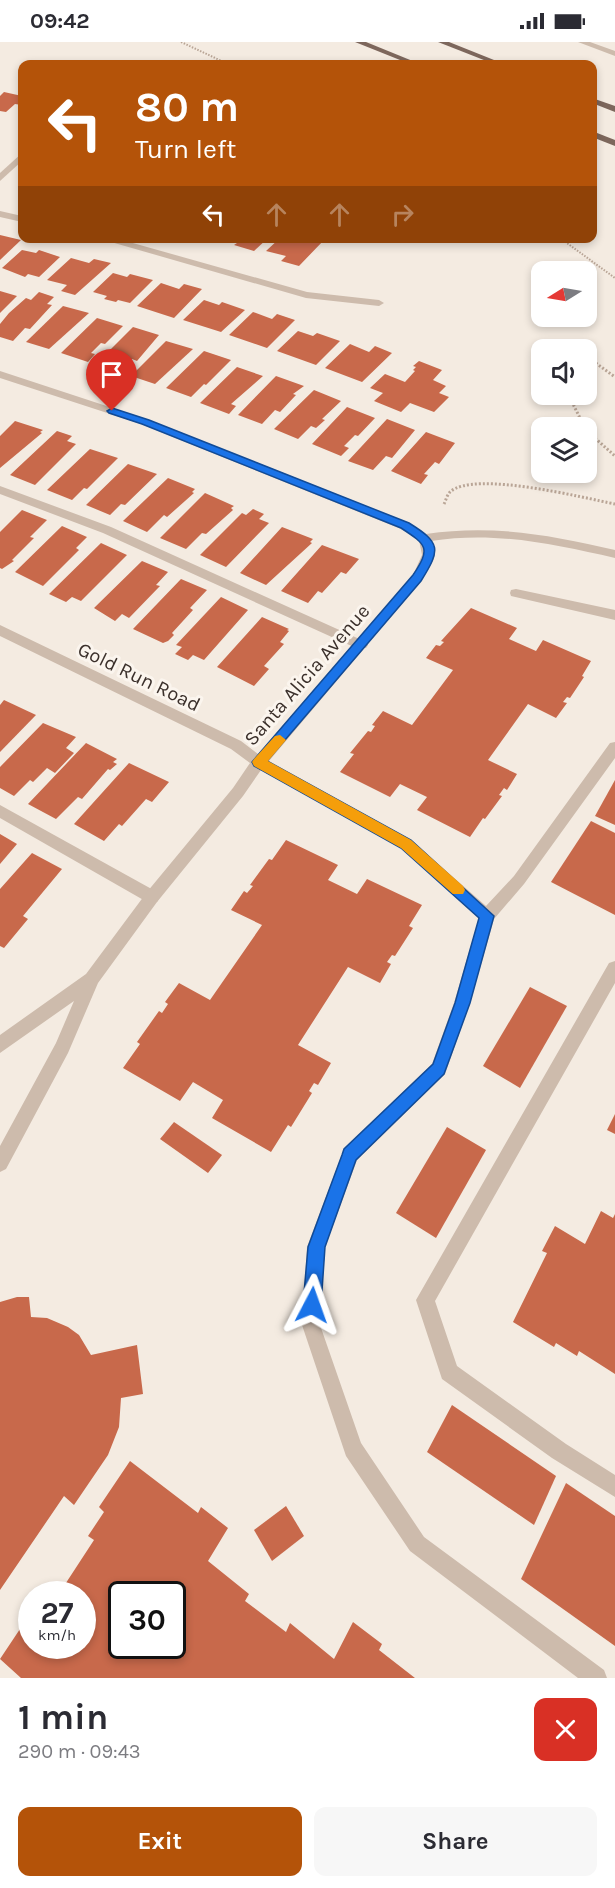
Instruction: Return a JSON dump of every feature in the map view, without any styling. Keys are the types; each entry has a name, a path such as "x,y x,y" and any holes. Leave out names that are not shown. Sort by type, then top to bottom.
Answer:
{"main road":[{"path":"358,42 405,60"},
{"path":"442,42 489,60"},
{"path":"597,102 615,109"},
{"path":"597,136 615,143"}],"street":[{"path":"582,42 615,54"},
{"path":"0,178 18,160"},
{"path":"0,214 18,218"},
{"path":"120,243 306,295 379,303"},
{"path":"0,374 146,422 405,526 424,538 480,531 518,534 615,554"},
{"path":"0,490 107,530 361,645"},
{"name":"Santa Alicia Avenue","path":"0,1163 62,1048 92,979 152,897 238,792 259,762 417,578 430,558 430,550 424,538"},
{"path":"516,593 615,615"},
{"name":"Gold Run Road","path":"0,630 236,745 259,762 406,844 487,916"},
{"path":"596,1678 417,1544 353,1449 311,1325 316,1247 350,1155 439,1069 462,1003 487,916 519,880 615,747"},
{"path":"0,812 152,897"},
{"path":"615,968 425,1300 449,1372 559,1451 615,1487"},
{"name":"Santa Alicia Avenue","path":"0,1046 92,979"}],"path":[{"path":"182,42 220,60"},
{"path":"567,243 615,278"},
{"path":"597,364 615,377"},
{"path":"597,439 615,456"},
{"path":"444,504 450,492 464,485 501,483 615,504"}],"building":[{"path":"4,92 18,95 18,104 15,104 6,112 0,111 0,96"},
{"path":"0,235 18,239 18,243 0,260"},
{"path":"237,243 263,243 254,251 234,245"},
{"path":"275,243 321,243 299,266 281,261 286,256 266,251"},
{"path":"22,250 36,253 39,250 60,257 39,277 28,274 25,277 2,268"},
{"path":"71,258 89,263 94,259 111,263 75,295 61,291 67,285 47,280"},
{"path":"113,273 127,277 130,274 153,280 130,303 118,300 116,302 104,299 107,296 93,292"},
{"path":"161,283 179,289 184,284 202,289 174,318 137,306"},
{"path":"0,291 17,296 0,313"},
{"path":"39,292 54,297 47,304 52,305 30,329 25,328 13,341 0,337 0,324 9,313 26,298 31,300"},
{"path":"204,300 219,305 222,302 245,310 221,332 183,320"},
{"path":"63,306 89,313 49,349 26,342"},
{"path":"253,312 272,319 277,314 295,320 267,348 229,335"},
{"path":"97,318 123,326 105,344 101,343 91,353 95,354 88,362 61,353"},
{"path":"133,327 159,335 137,361 132,359 119,372 96,364"},
{"path":"298,331 313,336 317,333 340,341 316,365 277,351"},
{"path":"166,341 193,349 155,384 131,376"},
{"path":"350,344 369,352 375,346 392,353 362,382 325,368"},
{"path":"204,351 231,360 191,397 166,388"},
{"path":"419,361 442,370 433,380 446,386 439,393 449,397 434,412 410,403 401,412 374,401 383,393 370,388 385,374 405,382 415,371 413,370 416,367 413,366"},
{"path":"237,367 263,376 231,404 236,406 229,414 200,403"},
{"path":"276,376 304,386 293,394 296,395 280,412 275,410 262,424 238,415"},
{"path":"314,390 341,401 322,419 325,420 316,428 311,426 298,439 274,429"},
{"path":"347,407 375,418 358,436 355,435 344,446 349,448 341,456 312,444"},
{"path":"387,419 415,430 392,458 386,456 373,470 348,461"},
{"path":"15,421 43,430 0,468 0,436"},
{"path":"57,431 72,436 67,441 76,444 35,485 10,475"},
{"path":"426,432 455,443 439,464 435,462 424,474 428,475 421,484 391,471"},
{"path":"90,449 118,458 87,489 84,488 72,500 47,490"},
{"path":"128,464 157,474 125,505 121,504 110,515 86,505"},
{"path":"168,478 195,489 192,492 194,493 167,517 164,515 147,532 123,521"},
{"path":"205,493 234,506 231,508 233,510 206,534 202,533 186,549 160,538"},
{"path":"253,509 264,514 259,519 269,523 226,567 200,555 242,513 246,515"},
{"path":"22,510 47,520 30,537 34,538 12,560 14,561 2,569 0,568 0,532"},
{"path":"62,526 87,537 76,548 79,550 43,586 15,572"},
{"path":"282,527 313,539 310,542 312,543 266,585 240,573"},
{"path":"101,543 127,555 81,601 72,597 66,602 49,594"},
{"path":"322,545 359,559 346,574 341,572 322,593 318,591 308,603 281,591"},
{"path":"142,561 168,572 156,585 160,586 129,618 122,614 115,621 94,608"},
{"path":"181,579 207,590 190,608 193,610 172,633 174,635 163,643 133,629"},
{"path":"221,597 248,610 204,660 193,655 188,660 175,654 182,647 176,645"},
{"path":"471,608 517,628 509,639 536,651 543,640 591,661 582,676 584,677 570,698 567,697 563,702 567,703 556,718 528,704 488,760 517,774 507,790 504,788 499,795 502,796 470,837 417,810 427,797 400,784 390,797 340,772 354,754 350,753 368,731 371,732 375,726 372,725 383,711 412,725 453,670 426,658 436,645 440,646 444,642 441,641"},
{"path":"262,617 289,631 280,642 284,644 264,666 269,669 254,686 217,667"},
{"path":"4,700 36,715 0,752 0,705"},
{"path":"43,723 76,737 66,748 74,753 55,773 47,768 33,782 30,780 14,796 0,788 0,767"},
{"path":"86,743 117,759 113,762 117,764 110,770 108,769 82,799 78,797 56,819 28,804"},
{"path":"129,763 169,782 152,802 146,799 122,826 119,824 104,841 74,824"},
{"path":"615,780 615,825 595,816"},
{"path":"591,821 615,833 615,915 551,882"},
{"path":"0,834 17,844 0,864"},
{"path":"286,840 338,865 328,880 357,894 367,879 422,905 409,926 413,928 395,956 392,955 387,962 391,964 380,983 348,967 298,1045 331,1063 318,1085 314,1083 309,1091 312,1093 291,1127 288,1125 271,1152 212,1118 223,1100 193,1082 180,1101 123,1068 140,1044 137,1042 159,1011 162,1013 168,1004 165,1002 179,983 210,1000 262,925 231,910 244,891 247,893 253,886 250,885"},
{"path":"32,853 62,869 23,916 28,919 4,948 0,946 0,889"},
{"path":"530,987 567,1006 520,1088 483,1066"},
{"path":"615,1114 615,1134 607,1130"},
{"path":"174,1122 222,1155 208,1173 160,1139"},
{"path":"447,1127 486,1150 436,1238 396,1213"},
{"path":"601,1211 613,1218 615,1214 615,1374 579,1351 577,1356 556,1343 554,1347 513,1322 547,1253 542,1251 555,1226 585,1244"},
{"path":"17,1297 29,1297 31,1317 47,1318 68,1327 79,1335 91,1355 137,1345 143,1394 121,1398 119,1427 108,1455 74,1505 64,1496 0,1590 0,1302"},
{"path":"452,1405 556,1476 534,1525 427,1452"},
{"path":"130,1461 198,1513 201,1507 228,1528 208,1561 249,1594 245,1601 286,1632 290,1623 334,1659 353,1622 382,1644 379,1650 415,1678 21,1678 0,1659 18,1632 18,1659 96,1659 96,1581 67,1581 94,1540 88,1536 104,1512 99,1507"},
{"path":"566,1483 615,1516 615,1646 521,1579"},
{"path":"286,1506 304,1536 272,1561 254,1530"}],"slow traffic":[{"path":"280,740 259,762 406,844 458,890"}],"route":[{"path":"112,411 146,422 405,526 424,538 430,550 430,558 417,578 259,762 406,844 487,916 462,1003 439,1069 350,1155 316,1247 312,1305"}]}
